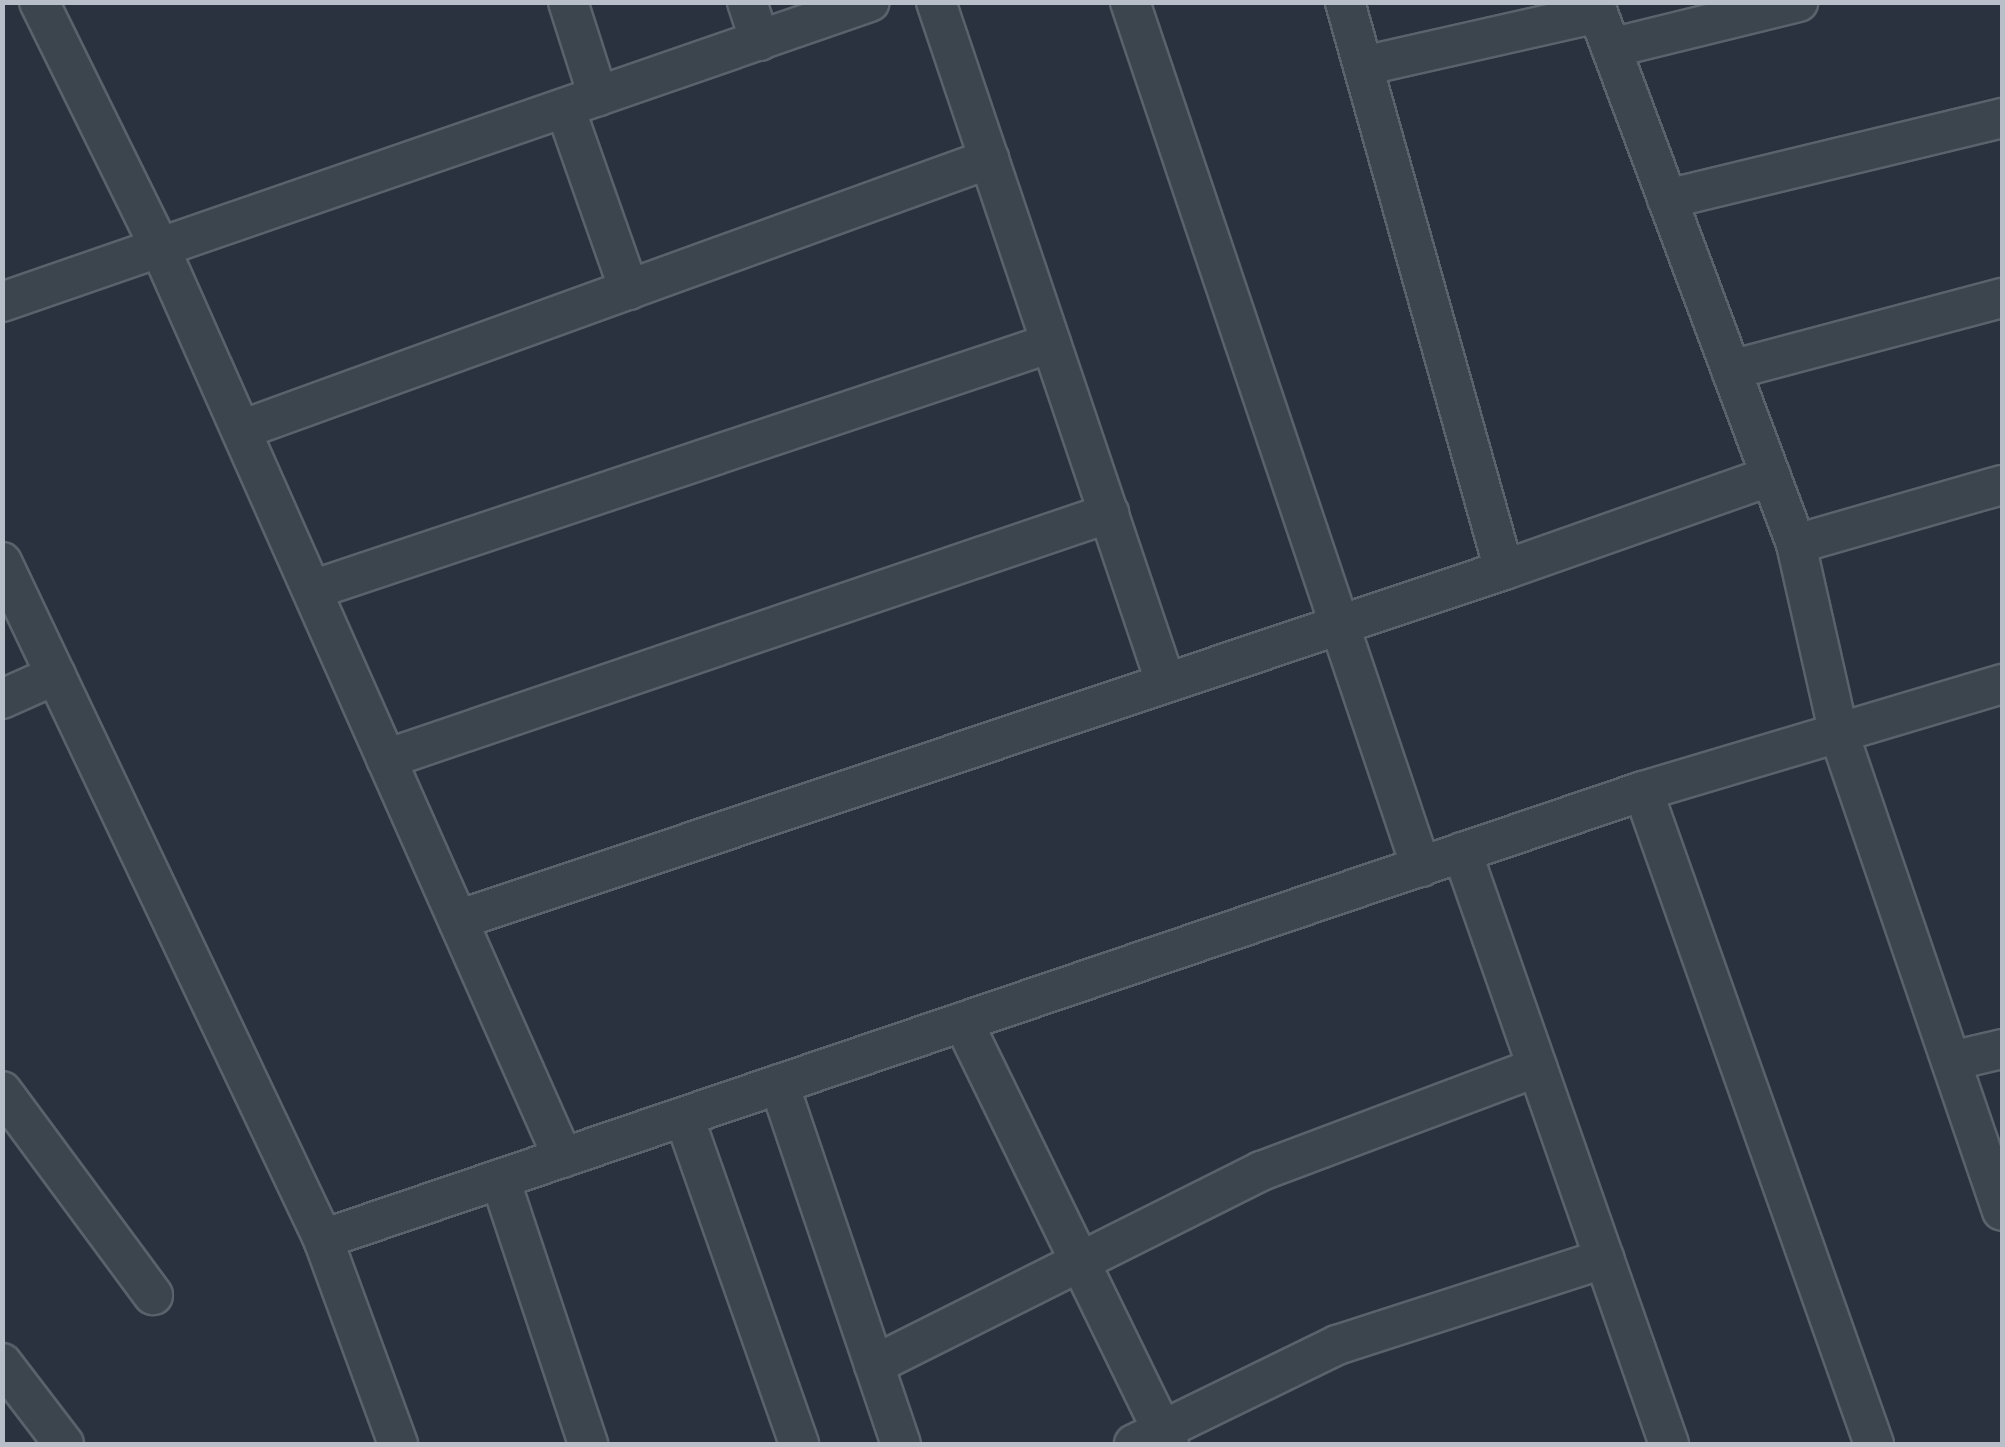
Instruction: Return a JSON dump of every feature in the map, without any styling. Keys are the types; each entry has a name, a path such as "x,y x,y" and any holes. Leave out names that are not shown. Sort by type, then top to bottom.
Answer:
{"street":[{"path":"568,2 582,102 629,290"},
{"path":"747,2 760,40"},
{"path":"2,302 870,2"},
{"path":"936,2 1165,681"},
{"path":"1130,2 1420,867"},
{"path":"1345,2 1504,570"},
{"path":"1611,48 1798,2"},
{"path":"51,5 563,1158"},
{"path":"1363,66 1598,13 1796,544 1838,731 2002,1211"},
{"path":"1667,200 2002,118"},
{"path":"241,430 989,159"},
{"path":"1732,370 2002,298"},
{"path":"312,590 1051,343"},
{"path":"458,920 1338,622 1504,570 1770,476"},
{"path":"1796,544 2002,485"},
{"path":"386,759 1109,513"},
{"path":"2,562 324,1239 398,1444"},
{"path":"2,699 56,675"},
{"path":"324,1239 1643,791 2002,684"},
{"path":"1643,791 1874,1444"},
{"path":"1462,852 1604,1259 1661,1443"},
{"path":"963,1022 1079,1260 1155,1439 1337,1345 1604,1259"},
{"path":"1951,1061 2002,1048"},
{"path":"874,1365 1261,1171 1537,1067"},
{"path":"779,1084 901,1444"},
{"path":"2,1090 153,1295"},
{"path":"684,1117 799,1444"},
{"path":"500,1179 588,1444"},
{"path":"2,1364 64,1444"}]}
